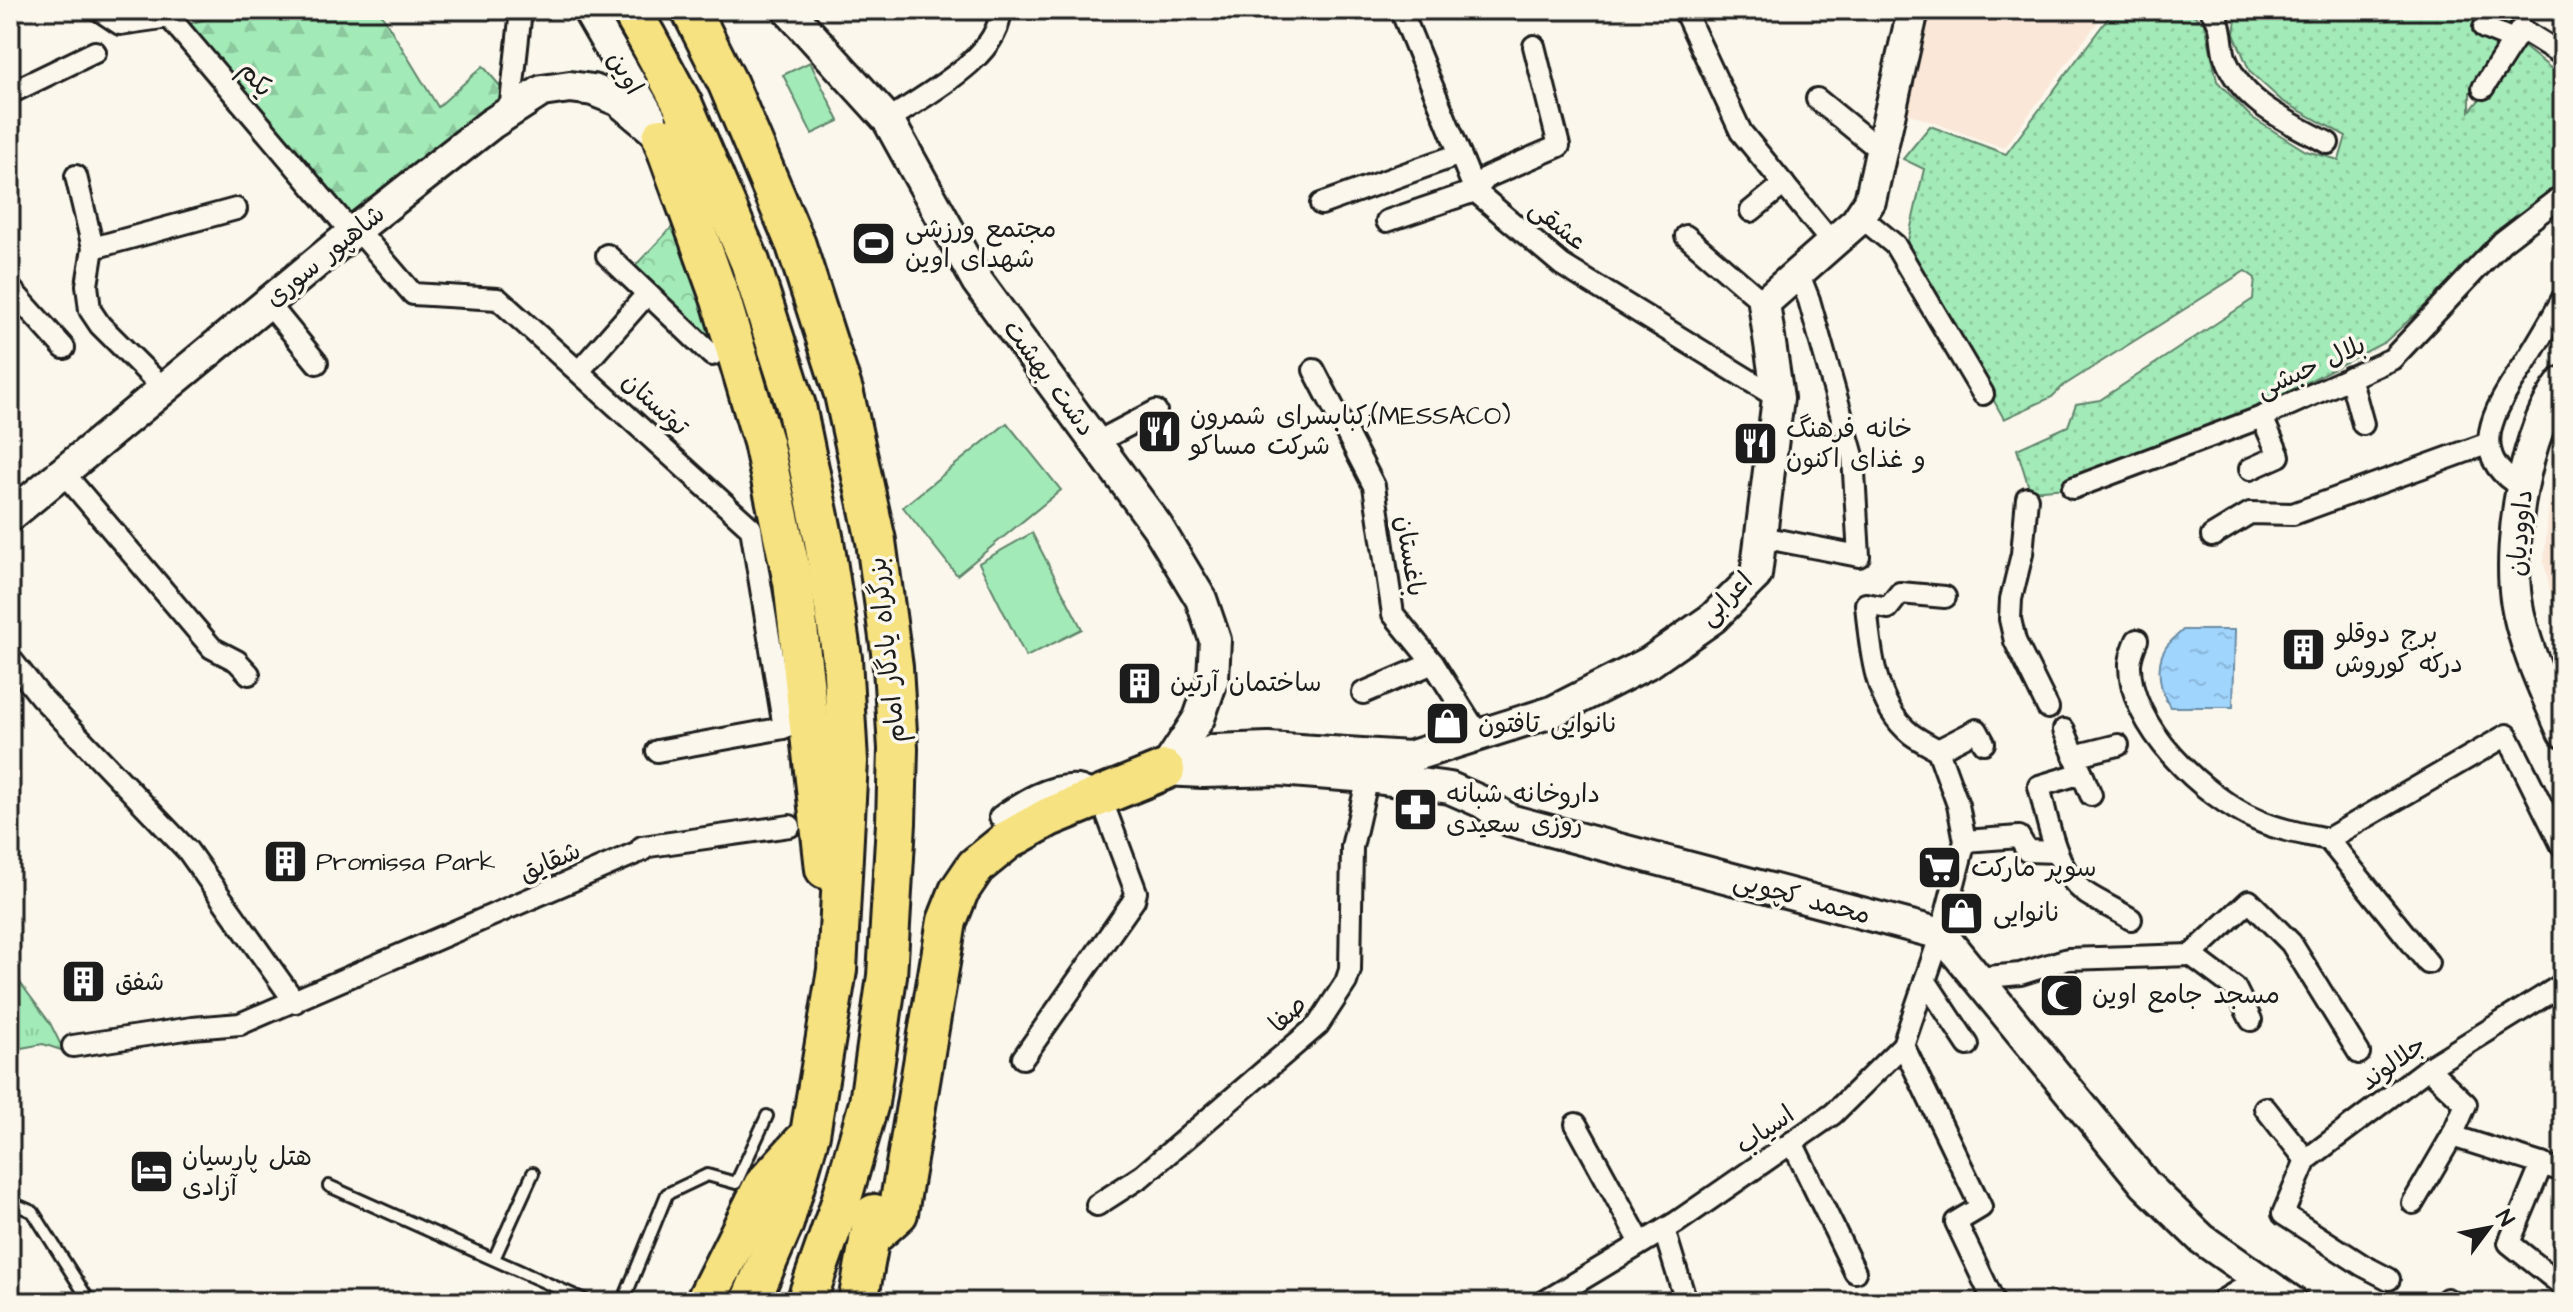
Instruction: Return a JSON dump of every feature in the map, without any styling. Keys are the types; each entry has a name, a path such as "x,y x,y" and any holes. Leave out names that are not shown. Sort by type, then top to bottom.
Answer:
{"highway":[{"name":"بزرگراه یادگار امام","path":"693,14 728,84 796,245 844,394 876,541 893,667 898,749 887,976 869,1103 840,1205 806,1302"},
{"name":"بزرگراه یادگار امام","path":"638,19 683,105 750,262 796,406 815,496 842,658 848,761 837,970 810,1134 784,1223 750,1302"},
{"path":"662,137 721,300 769,470 793,582 837,970"},
{"path":"869,1239 898,1213 945,933 959,891 976,866 1008,840 1049,817 1165,770"},
{"path":"858,1302 903,1068 910,991 908,922 894,862"},
{"path":"705,1302 763,1186 810,1134"}],"street":[{"name":"یکم","path":"99,10 120,24 169,17 354,231"},
{"path":"510,112 521,10"},
{"name":"اوین","path":"588,10 662,137"},
{"name":"دشت بهشت","path":"788,10 888,120 977,281 1157,526 1201,599 1215,640 1213,678 1199,718 1165,770"},
{"path":"888,120 980,57 1000,25 1000,10"},
{"name":"عشقی","path":"1401,10 1475,191 1562,265 1778,398"},
{"path":"1684,10 1741,132 1832,243"},
{"path":"1686,236 1764,303 1860,216 1870,201 1913,10"},
{"path":"2211,10 2219,19 2229,64 2251,98 2328,143"},
{"path":"620,65 624,22 638,19"},
{"path":"2483,88 2519,26"},
{"path":"2484,28 2519,26 2563,55"},
{"path":"1387,221 1475,191 1487,177 1559,146 1534,46"},
{"path":"10,93 95,52"},
{"name":"شاهپور سوری","path":"10,516 354,231 542,91 570,87 593,90 618,100 662,137"},
{"path":"1817,99 1881,151"},
{"path":"1321,204 1460,154"},
{"path":"76,176 93,248 87,285 90,310 100,325 163,388"},
{"path":"1751,211 1784,184"},
{"name":"بلال حبشی","path":"2073,488 2262,417 2392,359 2502,242 2563,195"},
{"path":"93,248 236,209"},
{"path":"1860,216 1895,245 1983,394"},
{"name":"توتستان","path":"354,231 413,294 498,299 751,528 784,728 657,751"},
{"path":"607,255 712,355"},
{"path":"1761,537 1859,556 1853,456 1809,300 1798,272"},
{"path":"10,288 64,348"},
{"path":"580,370 647,294"},
{"path":"2523,488 2506,478 2491,458 2491,420 2563,298"},
{"path":"268,303 317,363"},
{"name":"اعرابی","path":"1165,770 1215,750 1268,748 1409,757 1552,712 1662,654 1713,618 1756,575 1778,398 1764,303"},
{"name":"باغستان","path":"1314,370 1374,486 1393,614 1433,663 1480,737"},
{"path":"2350,377 2363,424"},
{"name":"داوودیان","path":"2563,382 2535,434 2523,488 2513,567 2517,603 2531,653 2563,732"},
{"path":"1097,442 1156,411"},
{"path":"2250,469 2279,456 2262,417"},
{"path":"2212,536 2250,513 2293,514 2489,443"},
{"path":"62,471 212,648 237,661 249,674"},
{"path":"2027,498 2022,554 2011,599 2010,619 2015,641 2048,708"},
{"path":"1945,597 1900,593 1888,608 1866,604 1871,654 1888,705 1909,733 1938,750 1958,805 1965,841 2019,837 2027,851 2057,852"},
{"path":"2137,640 2130,664 2134,692 2154,732 2180,765 2206,788 2254,819 2277,828 2328,839 2428,963"},
{"path":"10,658 40,696 188,851 295,1002"},
{"path":"1363,693 1433,663"},
{"path":"1938,750 1977,730 1984,743"},
{"path":"2064,730 2091,795"},
{"path":"2328,839 2507,735 2563,848"},
{"path":"2118,745 2039,786 2057,852 2071,876 2086,893 2131,919"},
{"name":"محمد کچویی","path":"1165,770 1279,770 1450,788 1482,802 1509,820 1941,934"},
{"name":"صفا","path":"1097,1205 1142,1176 1247,1088 1324,1017 1350,970 1352,847 1368,777"},
{"path":"1000,817 1026,798 1056,788 1080,786 1101,798 1136,892 1134,900 1023,1058"},
{"name":"شقایق","path":"73,1046 240,1024 643,850 642,847 790,826"},
{"name":"اسیاب","path":"1544,1302 1664,1230 1833,1114 1903,1045 1941,934 1965,841"},
{"path":"2191,955 2249,901 2291,943 2359,1053"},
{"path":"1941,934 2076,1112 2191,1228 2226,1257 2292,1302"},
{"path":"1977,978 2020,974 2068,959 2191,955 2235,988 2251,1020"},
{"path":"1925,980 1968,1045"},
{"name":"جلالوند","path":"2389,1279 2283,1214 2306,1160 2428,1068 2563,984"},
{"path":"1903,1045 1981,1207 1956,1222 1994,1302"},
{"path":"2413,1203 2452,1136 2466,1104 2428,1068"},
{"path":"2265,1108 2306,1160"},
{"path":"1576,1124 1641,1243"},
{"path":"2452,1136 2563,1171"},
{"path":"1792,1142 1855,1272"},
{"path":"2542,1164 2509,1243 2563,1286"},
{"path":"1664,1230 1686,1302"},
{"path":"2220,1302 2260,1278"}],"lane":[{"path":"623,1302 667,1194 707,1175 736,1183 767,1116"},
{"path":"494,1259 533,1173"},
{"path":"329,1186 589,1302"},
{"path":"10,1202 33,1212 90,1302"}],"shaded area":[{"path":"1925,10 2084,10 2100,19 2004,148 1904,112"},
{"path":"2563,444 2563,654 2544,562 2553,458"}],"green space":[{"path":"240,10 379,10 438,107 483,66 506,93 351,221 184,25"},
{"path":"2114,10 2186,10 2205,23 2217,81 2251,117 2306,151 2339,160 2346,136 2282,101 2250,72 2234,34 2236,19 2232,10 2511,10 2510,29 2483,19 2474,31 2503,44 2470,92 2470,111 2523,46 2563,78 2563,181 2385,342 2259,407 2081,487 2030,491 2017,449 2068,426 2076,404 2100,400 2253,299 2255,278 2245,271 2063,386 2052,397 2004,419 1907,245 1924,169 1903,159 1930,126 2006,154"},
{"path":"810,62 839,121 812,134 783,75"},
{"path":"674,225 715,349 631,270"},
{"path":"1007,423 1061,490 957,575 903,507"},
{"path":"1032,533 1082,629 1026,657 979,563"},
{"path":"10,969 50,1023 64,1051 43,1044 10,1050"}],"water":[{"path":"2183,630 2235,630 2233,707 2170,707 2161,686 2160,663 2167,646"}],"place":[{"name":"مجتمع ورزشی شهدای اوین","path":"874,244"},
{"name":"کبابسرای شمرون;(MESSACO) شرکت مساکو","path":"1159,431"},
{"name":"خانه فرهنگ و غذای اکنون","path":"1755,444"},
{"name":"برج دوقلو درکه کوروش","path":"2304,649"},
{"name":"ساختمان آرتین","path":"1139,683"},
{"name":"نانوایی تافتون","path":"1447,724"},
{"name":"داروخانه شبانه روزی سعیدی","path":"1415,809"},
{"name":"Promissa Park","path":"285,862"},
{"name":"سوپر مارکت","path":"1940,868"},
{"name":"نانوایی","path":"1962,913"},
{"name":"شفق","path":"84,982"},
{"name":"مسجد جامع اوین","path":"2061,995"},
{"name":"هتل پارسیان آزادی","path":"151,1172"}]}
